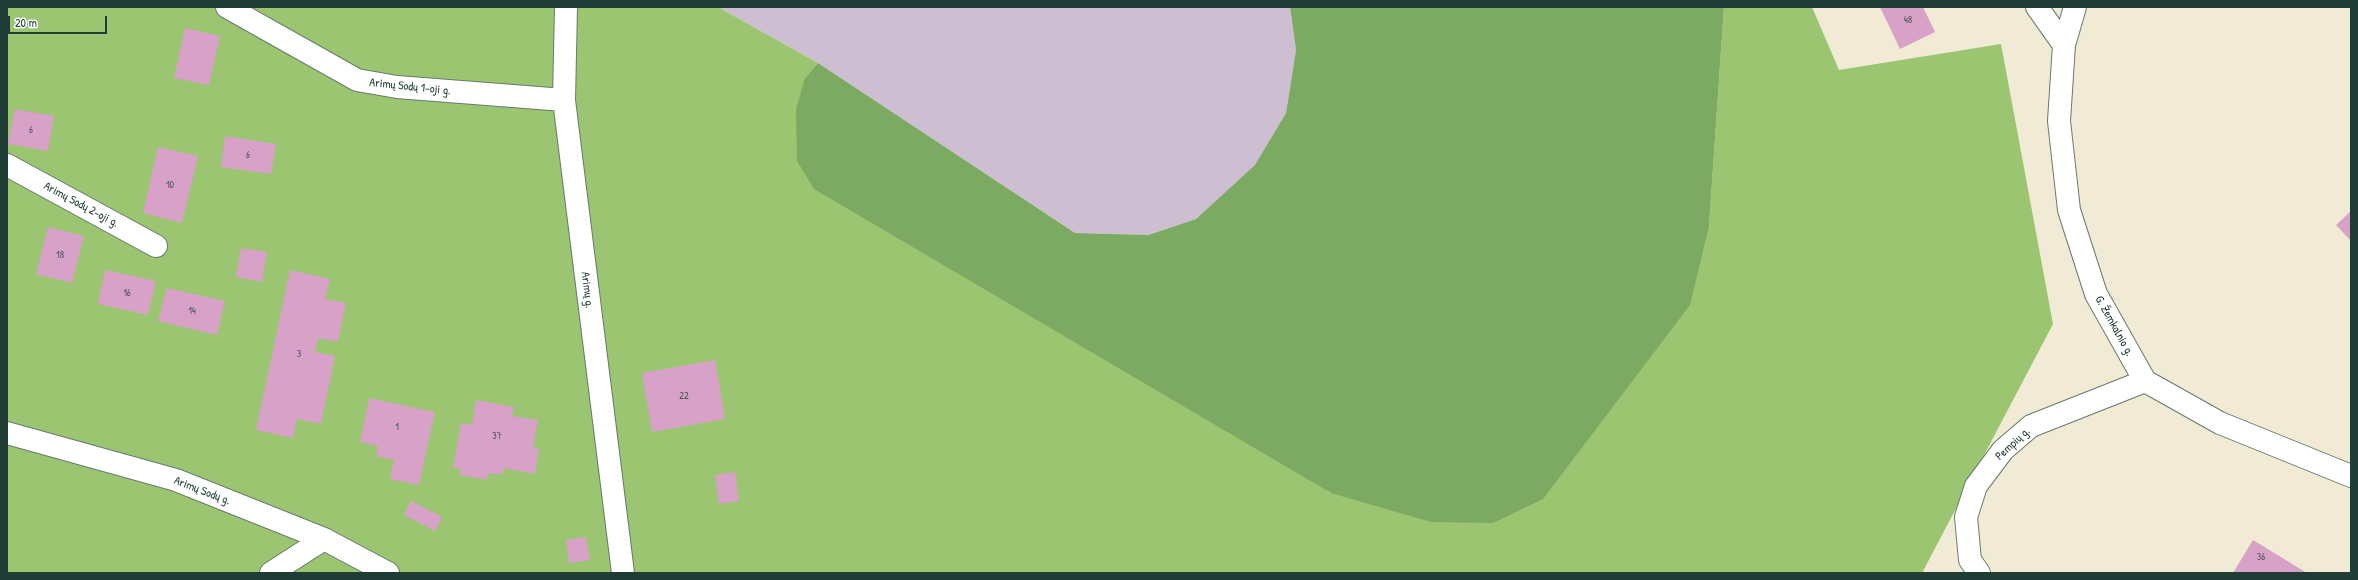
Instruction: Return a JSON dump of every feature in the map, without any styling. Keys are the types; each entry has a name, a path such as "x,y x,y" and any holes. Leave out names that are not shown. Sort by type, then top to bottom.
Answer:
{"street":[{"name":"Arimų Sodų 1-oji g.","path":"227,7 357,80 397,87 564,100"},
{"name":"Arimų g.","path":"566,7 564,100 623,573"},
{"path":"2037,7 2064,45"},
{"name":"G. Žemkalnio g.","path":"2075,7 2064,45 2059,121 2069,210 2096,294 2145,381"},
{"name":"Arimų Sodų 2-oji g.","path":"7,165 156,246"},
{"path":"2145,381 2220,424 2351,476"},
{"name":"Pempių g.","path":"1979,573 1970,560 1966,517 1976,486 2003,450 2031,426 2145,381"},
{"name":"Arimų Sodų g.","path":"7,433 176,480 324,539 388,573"},
{"path":"271,573 324,539"}],"shaded area":[{"path":"718,7 1290,7 1296,50 1286,113 1255,166 1196,219 1147,235 1075,233 818,63"}],"green space":[{"path":"7,7 718,7 818,63 805,78 1330,493 1709,226 1724,7 1812,7 1839,70 2001,44 2053,324 1922,573 7,573"},
{"path":"1290,7 1724,7 1709,226 1690,305 1543,499 1493,523 1431,522 1331,493 814,189 797,161 796,109 805,78 818,63 1075,233 1148,235 1196,219 1255,165 1286,113 1296,50"}],"building":[{"path":"1880,7 1923,7 1935,32 1900,49"},
{"path":"185,28 220,36 209,85 174,78"},
{"path":"15,109 54,116 48,151 8,144"},
{"path":"225,136 276,144 271,174 221,167"},
{"path":"158,147 198,156 182,223 143,213"},
{"path":"2351,211 2351,241 2336,225"},
{"path":"48,227 84,236 72,283 36,274"},
{"path":"241,248 267,252 262,282 236,277"},
{"path":"105,270 156,281 148,315 98,304"},
{"path":"290,270 330,279 325,299 346,303 338,342 318,338 315,352 335,356 321,424 297,419 293,438 256,430"},
{"path":"167,288 225,301 217,335 158,321"},
{"path":"715,360 725,419 652,432 642,373"},
{"path":"369,398 435,412 419,485 390,479 394,460 376,456 378,446 360,442"},
{"path":"476,400 514,407 512,416 538,420 533,447 539,448 535,474 504,468 502,475 488,473 487,480 460,475 461,469 453,468 461,423 472,425"},
{"path":"735,472 739,501 719,504 715,475"},
{"path":"411,501 442,517 435,531 404,515"},
{"path":"586,537 590,560 569,563 566,540"},
{"path":"2253,540 2307,573 2233,573"}]}
